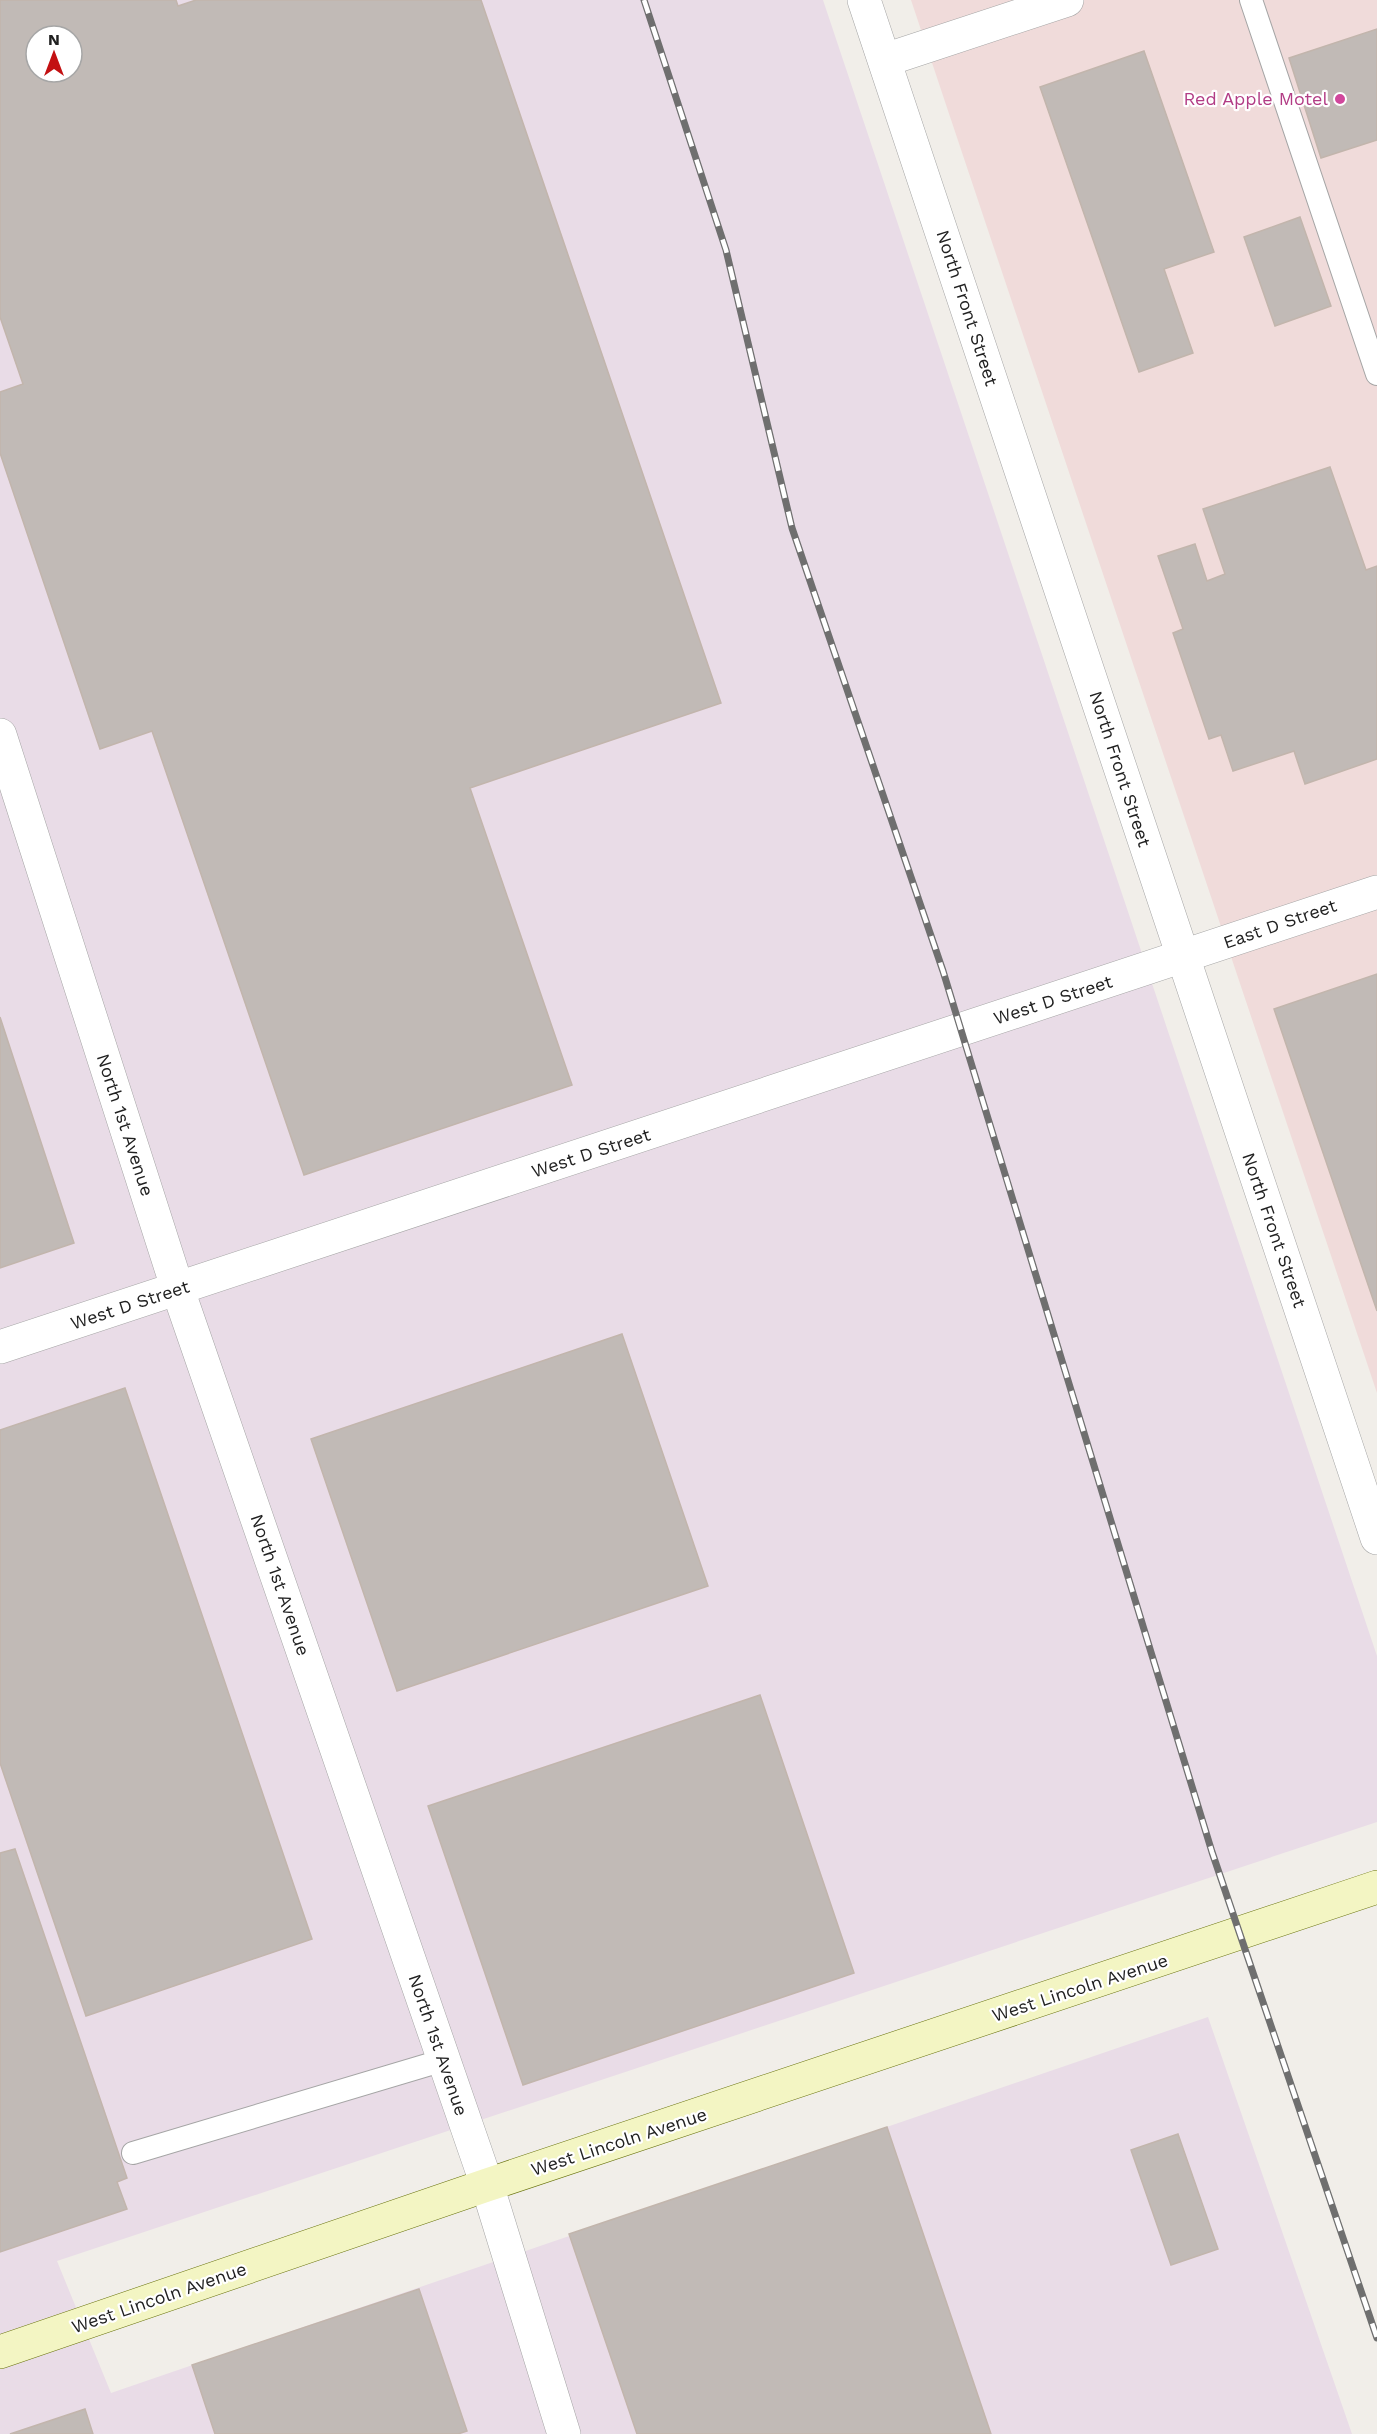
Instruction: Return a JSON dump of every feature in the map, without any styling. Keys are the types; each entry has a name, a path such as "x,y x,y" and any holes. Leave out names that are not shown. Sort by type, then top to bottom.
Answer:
{"street":[{"name":"North Front Street","path":"864,0 1377,1538"},
{"path":"885,60 1066,0"},
{"name":"North 1st Avenue","path":"0,735 178,1290 487,2185 564,2434"},
{"name":"East D Street","path":"1183,957 1377,892"},
{"name":"West D Street","path":"0,1347 1183,957"},
{"name":"West Lincoln Avenue","path":"0,2352 487,2185 1377,1887"}],"lane":[{"path":"1251,0 1377,374"},
{"path":"134,2153 444,2060"}],"shaded area":[{"path":"0,0 823,0 1377,1656 1377,1822 57,2261 111,2393 1208,2017 1352,2434 0,2434"},
{"path":"911,0 1377,0 1377,1393"}],"building":[{"path":"0,0 176,0 178,6 196,0 481,0 721,703 470,788 572,1085 304,1175 152,731 100,749 0,453 0,392 23,384 0,317"},
{"name":"Red Apple Motel","path":"1377,29 1377,140 1321,158 1289,58"},
{"path":"1144,51 1214,252 1164,269 1193,353 1139,372 1040,87"},
{"path":"1300,217 1331,306 1275,326 1244,237"},
{"path":"1330,467 1366,570 1377,566 1377,759 1305,784 1294,751 1233,771 1221,735 1209,739 1173,633 1183,629 1158,556 1195,544 1207,581 1225,574 1203,509"},
{"path":"1377,974 1377,1311 1274,1009"},
{"path":"0,1017 74,1243 0,1268"},
{"path":"622,1334 708,1586 397,1691 311,1439"},
{"path":"125,1388 312,1939 86,2016 0,1763 0,1430"},
{"path":"760,1695 854,1973 523,2085 428,1806"},
{"path":"15,1849 127,2178 117,2182 127,2209 0,2252 0,1853"},
{"path":"887,2127 991,2434 637,2434 569,2234"},
{"path":"1178,2134 1218,2249 1171,2265 1131,2150"},
{"path":"419,2289 467,2431 458,2434 215,2434 192,2365"},
{"path":"85,2409 93,2434 10,2434"}],"railway":[{"path":"644,0 726,250 792,528 943,971 1212,1852 1377,2338"}],"place":[{"name":"Red Apple Motel","path":"1340,99"}]}
